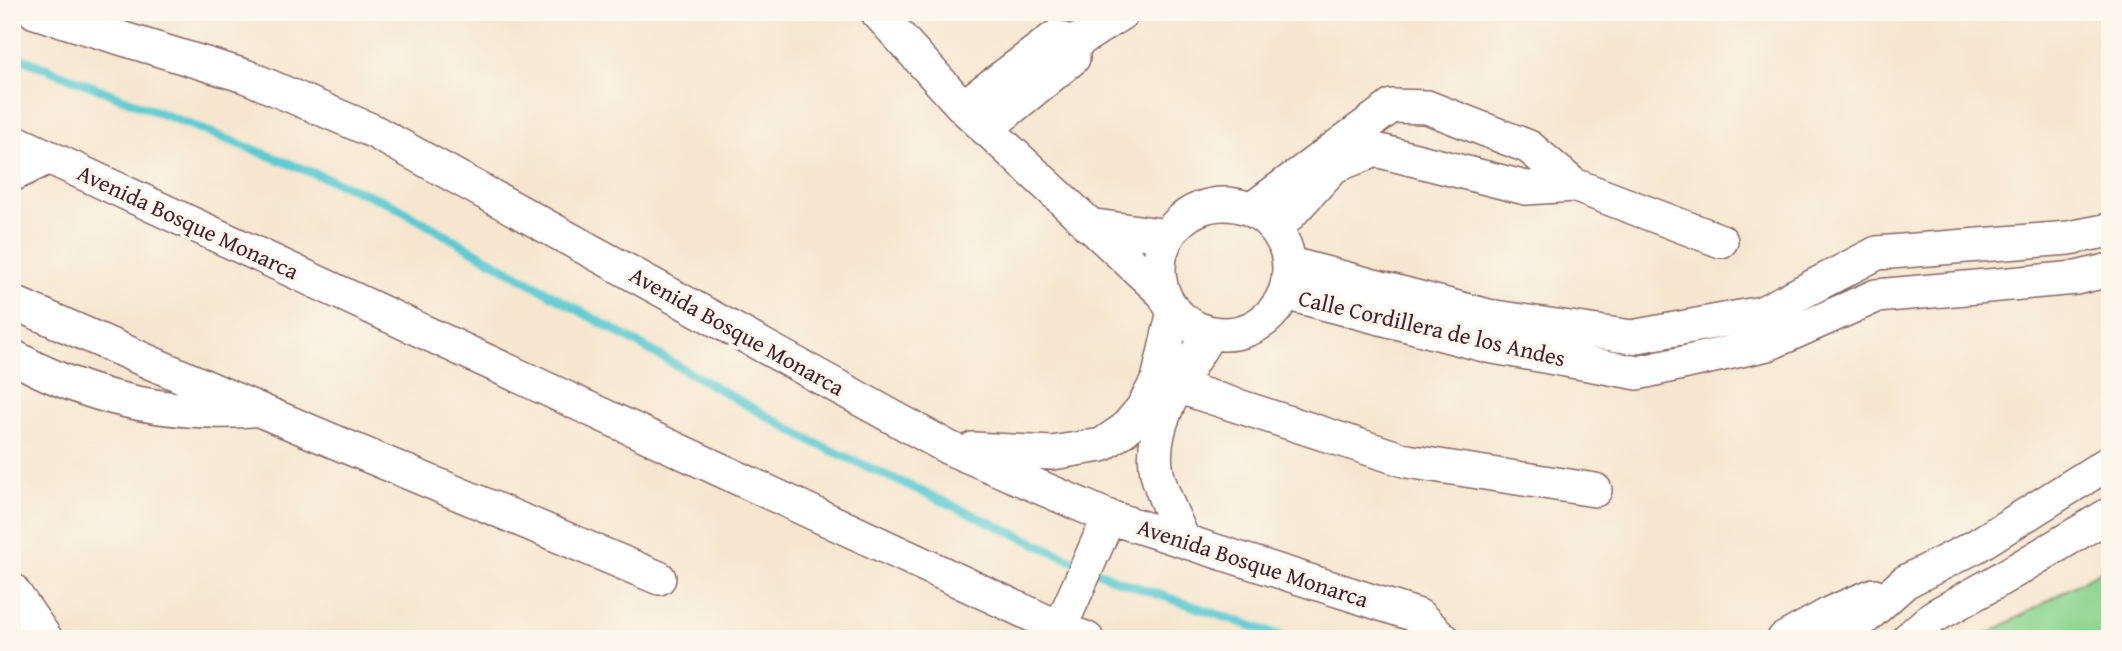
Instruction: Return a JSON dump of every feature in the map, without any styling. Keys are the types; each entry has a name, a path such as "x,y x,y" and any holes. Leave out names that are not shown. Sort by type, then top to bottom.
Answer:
{"street":[{"name":"Avenida Bosque Monarca","path":"34,12 245,76 373,131 949,447 1109,517 1419,616 1443,639"},
{"path":"877,12 974,118 1169,303 1196,328 1210,333 1228,334 1254,326 1276,309 1287,278 1286,245 1264,219 1237,204 1221,203 1205,206 1178,223 1168,236 1160,255 1159,275 1169,303 1168,383 1155,451 1157,474 1183,540"},
{"path":"974,118 1056,37 1096,24"},
{"path":"1264,219 1392,106 1427,107 1529,147 1574,184 1721,241"},
{"name":"Avenida Bosque Monarca","path":"12,140 1074,633"},
{"path":"1264,219 1334,166 1376,150 1525,188 1574,184"},
{"path":"12,176 50,157"},
{"path":"1087,225 1168,236"},
{"name":"Calle Cordillera de los Andes","path":"1287,278 1488,316 1632,337 1762,313 1877,253 2069,238 2110,230"},
{"name":"Calle Cordillera de los Andes","path":"1287,278 1488,346 1638,373 1768,344 1877,296 2076,278 2110,270"},
{"path":"12,302 257,409 659,578"},
{"path":"949,447 1052,453 1102,445 1125,429 1210,333"},
{"path":"12,356 61,382 107,396 180,411 224,412 257,409"},
{"path":"1168,383 1407,461 1595,490"},
{"path":"1784,639 1833,612 1905,582 1976,545 2110,462"},
{"path":"1908,639 1933,617 2110,514"},
{"path":"1074,633 1079,585 1109,517"},
{"path":"1841,639 1905,582"},
{"path":"12,590 46,639"}],"green space":[{"path":"2110,566 2110,639 1979,639"}],"waterway":[{"path":"12,55 387,202 813,442 1081,564"},
{"path":"1094,570 1290,639"}]}
